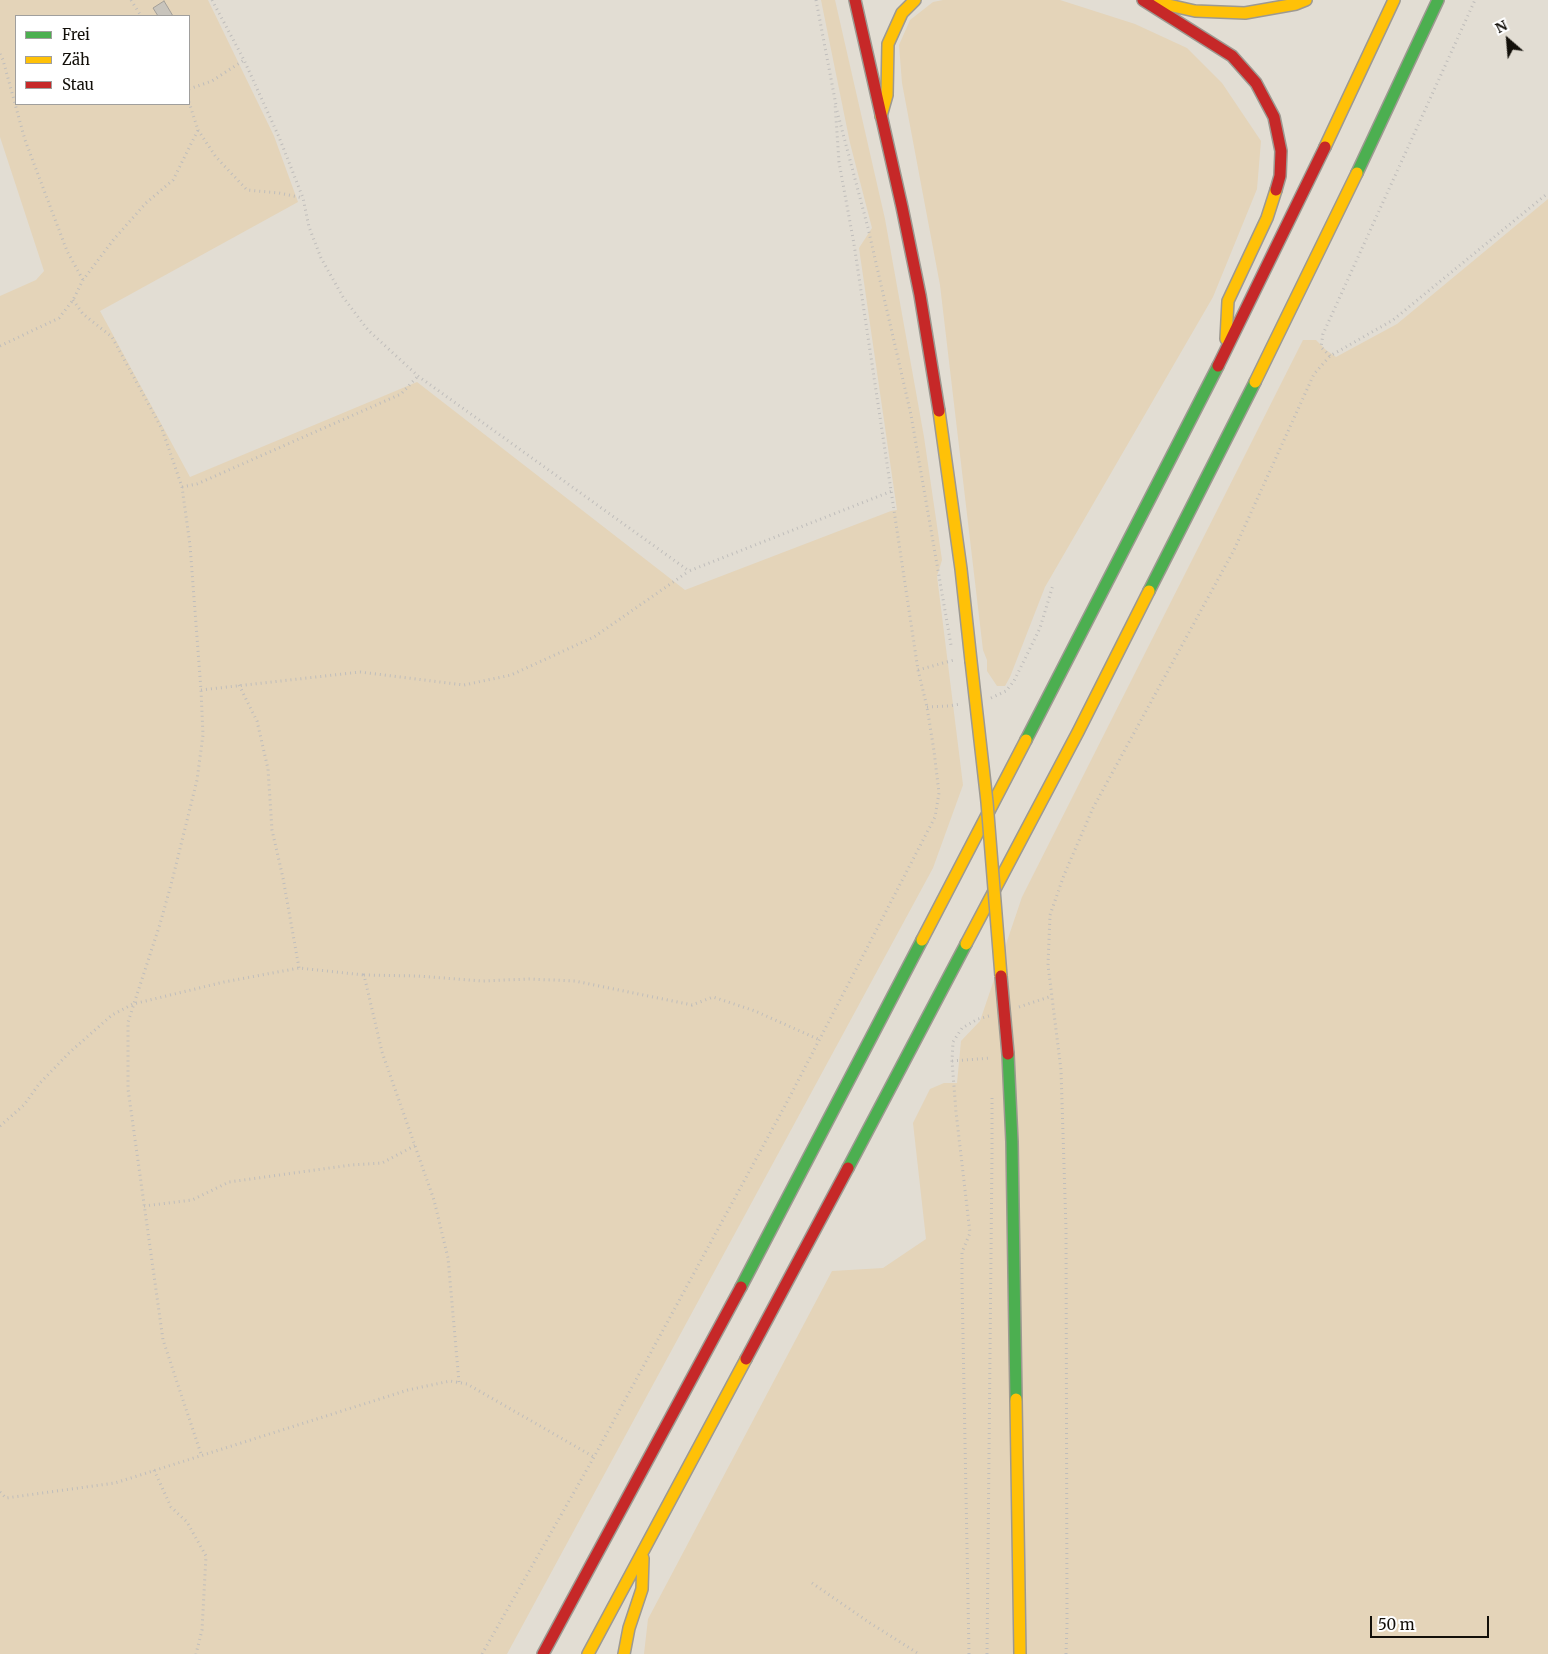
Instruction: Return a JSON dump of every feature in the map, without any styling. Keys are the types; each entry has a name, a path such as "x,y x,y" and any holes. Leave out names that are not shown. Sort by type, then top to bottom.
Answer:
{"main road":[{"path":"855,0 902,207 921,304 943,437 961,569 988,821 1008,1054 1012,1142 1020,1654"},
{"path":"881,116 887,95 888,44 902,13 915,0"},
{"path":"1144,0 1195,11 1245,13 1296,4 1306,0"},
{"path":"1144,0 1232,56 1256,83 1274,117 1281,151 1280,176 1267,218 1228,301 1226,350"},
{"path":"543,1654 774,1225 1013,765 1226,350 1394,0"},
{"path":"588,1654 895,1081 1078,732 1266,360 1384,117 1438,0"},
{"path":"624,1654 629,1628 642,1590 644,1552"}],"path":[{"path":"131,0 140,15"},
{"path":"212,0 244,60 279,137 303,198 309,227 318,250 343,298 368,330 418,376 689,571"},
{"path":"816,0 835,103 868,228 910,415 954,663 918,670"},
{"path":"1330,356 1321,347 1322,334 1475,0"},
{"path":"0,54 15,100"},
{"path":"190,89 212,81 244,60"},
{"path":"482,1654 594,1457 788,1102 935,817 938,793 934,751 918,670 854,244 838,162 835,103"},
{"path":"16,105 25,140 67,251 83,280"},
{"path":"190,105 198,130 216,157 247,190 303,198"},
{"path":"0,346 59,318 73,300 83,280 114,239 146,203 173,180 198,130"},
{"path":"1066,1654 1066,1229 1061,1070 1048,965 1050,915 1064,875 1093,808 1234,550 1314,374 1330,356 1393,320 1548,193"},
{"path":"73,300 83,314 112,337 162,429 182,487 190,545 203,735 197,780 160,924 128,1022 128,1089 162,1340 201,1454"},
{"path":"182,487 197,484 401,394 418,376"},
{"path":"201,690 360,672 464,684 511,675 594,637 689,571 892,491"},
{"path":"986,699 996,697 1006,691 1014,681 1040,628 1053,586"},
{"path":"239,685 257,721 268,769 272,830 283,878 299,968"},
{"path":"926,707 948,706 967,702"},
{"path":"0,1126 24,1105 39,1084 70,1052 112,1015 134,1004 224,982 299,968 364,975 418,976 482,981 529,979 575,981 692,1005 713,997 755,1011 820,1040"},
{"path":"364,975 382,1052 434,1200 448,1258 459,1382"},
{"path":"1012,1009 1052,996"},
{"path":"969,1654 962,1252 970,1233 952,1061 953,1042 962,1028 995,1014"},
{"path":"952,1061 991,1056 991,1067"},
{"path":"987,1654 992,1086"},
{"path":"144,1206 192,1200 229,1182 351,1165 382,1163 416,1145"},
{"path":"0,1492 6,1498 115,1483 201,1454 408,1390 450,1381 467,1384 594,1457"},
{"path":"154,1470 171,1507 187,1522 206,1556 202,1630 196,1654"},
{"path":"812,1583 919,1654"}],"shaded area":[{"path":"0,0 208,0 274,136 298,202 100,311 190,477 417,382 685,590 897,510 859,248 872,228 850,143 821,0 835,0 885,219 924,437 942,560 937,576 963,785 933,868 507,1654 0,1654 0,296 36,280 44,271 0,137"},
{"path":"943,0 1060,0 1135,24 1187,48 1222,83 1261,141 1257,189 1213,297 1045,587 1005,686 997,686 987,671 987,660 983,650 940,285 902,83 899,45 910,20 933,2"},
{"path":"1548,199 1548,1654 644,1654 648,1619 832,1271 883,1268 926,1239 913,1123 930,1089 944,1083 957,1083 961,1041 980,1021 1022,897 1303,340 1316,340 1336,357 1397,324"}],"building":[{"path":"164,1 172,15 157,15 153,8"}],"traffic: fast":[{"path":"1357,173 1438,0"},
{"path":"1026,740 1218,366"},
{"path":"1149,591 1255,382"},
{"path":"741,1287 922,940"},
{"path":"848,1168 966,944"},
{"path":"1008,1054 1012,1142 1016,1399"}],"traffic: slow":[{"path":"881,116 887,95 888,44 902,13 915,0"},
{"path":"1159,3 1195,11 1245,13 1296,4 1306,0"},
{"path":"1325,147 1394,0"},
{"path":"1255,382 1357,173"},
{"path":"1226,339 1228,301 1267,218 1276,190"},
{"path":"939,411 961,569 971,661"},
{"path":"966,944 1078,732 1149,591"},
{"path":"971,661 987,802 1001,976"},
{"path":"922,940 1026,740"},
{"path":"588,1654 746,1359"},
{"path":"1016,1399 1020,1654"},
{"path":"624,1654 629,1628 642,1589 643,1558"}],"traffic: jam":[{"path":"855,0 920,295 939,411"},
{"path":"1143,0 1232,56 1256,83 1274,117 1281,151 1280,176 1276,190"},
{"path":"1218,366 1325,147"},
{"path":"1001,976 1008,1054"},
{"path":"746,1359 848,1168"},
{"path":"543,1654 741,1287"}]}
